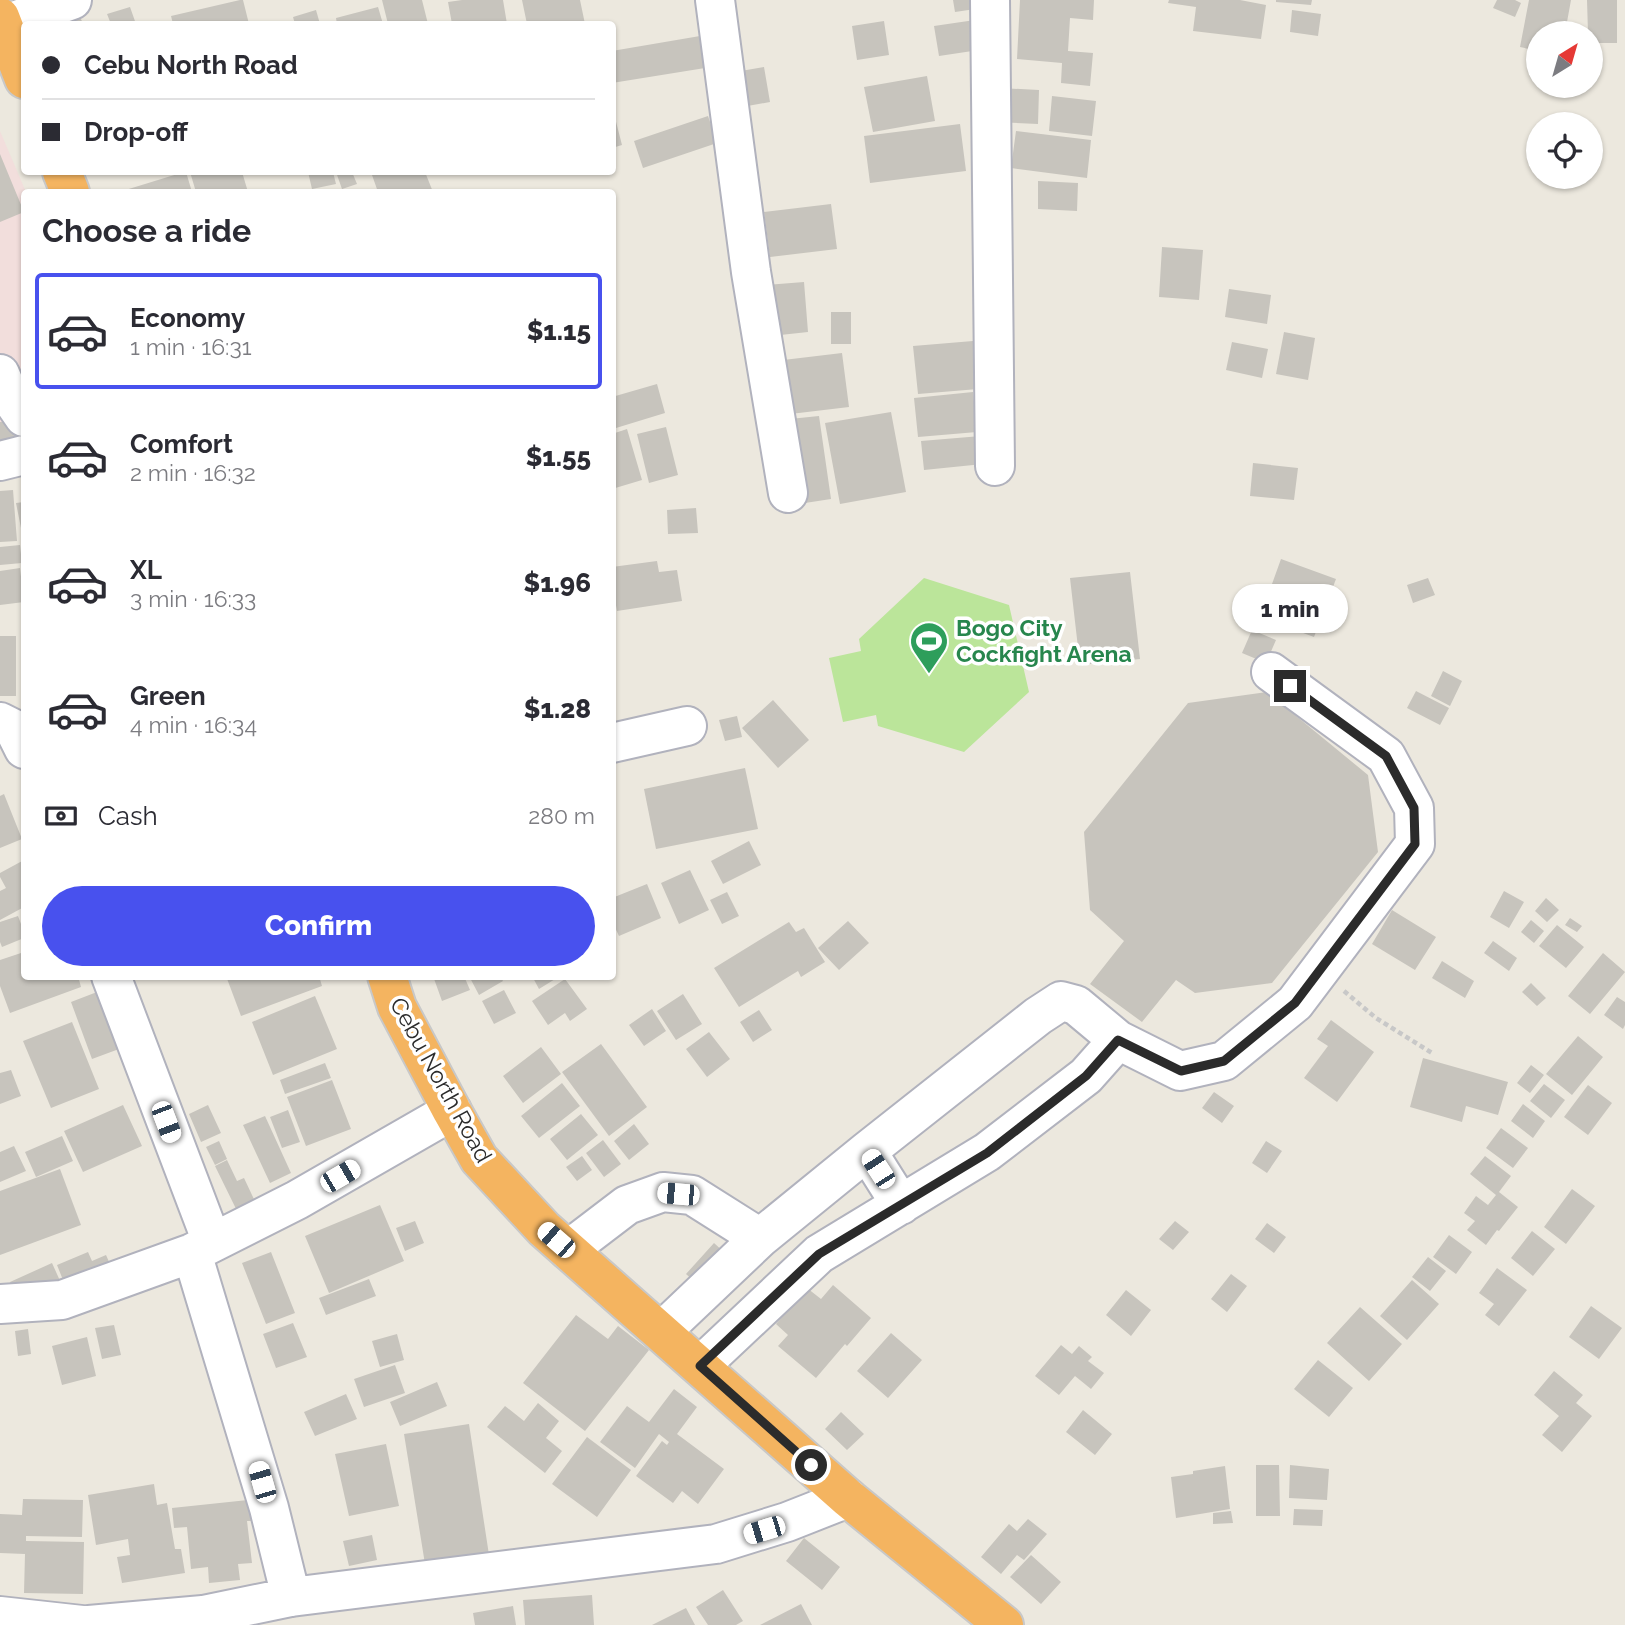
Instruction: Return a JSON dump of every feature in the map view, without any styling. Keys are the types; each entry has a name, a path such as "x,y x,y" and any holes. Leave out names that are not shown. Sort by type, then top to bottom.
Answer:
{"highway":[{"path":"1,21 21,71"},
{"name":"Cebu North Road","path":"388,980 397,1007 479,1159 544,1229 848,1498 1004,1625"}],"street":[{"path":"1,21 72,0"},
{"path":"715,0 751,272 788,494"},
{"path":"990,0 995,466"},
{"path":"0,461 21,456"},
{"path":"662,1332 760,1238 1038,1016 1061,1001 1076,1005 1118,1040 1181,1071 1224,1061 1295,1003 1415,844 1414,808 1386,756 1271,672"},
{"path":"0,722 14,729 21,743"},
{"path":"616,742 687,726"},
{"path":"112,980 202,1247 291,1597"},
{"path":"700,1366 819,1254 987,1153 1086,1076 1118,1040"},
{"path":"0,1304 62,1300 202,1247 318,1188 452,1111"},
{"path":"867,1151 901,1205"},
{"path":"568,1250 627,1205 663,1192 692,1195 760,1238"},
{"path":"89,1625 203,1615 291,1597 716,1544 788,1522 848,1498"},
{"path":"0,1616 82,1625"}],"path":[{"path":"1320,970 1376,1018 1432,1053"}],"shaded area":[{"path":"0,131 25,189 21,189 21,447 0,454"}],"green space":[{"name":"Bogo City Cockfight Arena","path":"924,578 1009,605 1029,692 964,752 878,726 876,715 843,722 829,658 861,651 859,639"}],"building":[{"path":"243,0 248,21 172,21 171,16"},
{"path":"382,0 422,0 427,21 387,21"},
{"path":"503,0 506,21 451,21 448,2"},
{"path":"522,0 580,0 584,21 526,21"},
{"path":"953,0 981,0 982,8 955,12"},
{"path":"1020,0 1094,0 1093,20 1070,18 1068,51 1093,53 1090,86 1061,83 1062,63 1017,59"},
{"path":"1169,0 1240,0 1266,5 1261,39 1193,31 1196,7 1168,3"},
{"path":"1276,0 1312,0 1311,5"},
{"path":"1497,0 1515,0 1521,3 1515,17 1493,8"},
{"path":"1529,0 1571,0 1567,21 1526,21 1526,48 1520,47"},
{"path":"1587,0 1617,0 1617,43 1603,43 1603,21 1588,21"},
{"path":"130,7 135,21 110,21 107,14"},
{"path":"378,7 382,21 336,21 336,18"},
{"path":"316,10 319,21 294,21 293,17"},
{"path":"1292,10 1321,14 1318,36 1290,32"},
{"path":"79,14 82,21 61,21"},
{"path":"975,20 979,50 939,56 934,26"},
{"path":"884,21 889,55 857,60 852,26"},
{"path":"700,36 705,68 616,82 616,50"},
{"path":"764,67 770,102 742,107 735,72"},
{"path":"927,76 935,121 873,132 864,87"},
{"path":"999,88 1039,90 1038,124 997,122"},
{"path":"1052,96 1096,101 1092,136 1049,131"},
{"path":"708,116 717,143 643,168 634,141"},
{"path":"616,122 622,145 616,147"},
{"path":"960,124 966,171 870,183 864,136"},
{"path":"1016,131 1091,140 1087,178 1011,168"},
{"path":"0,154 21,205 21,213 0,222"},
{"path":"174,175 187,175 191,189 129,189"},
{"path":"191,175 243,175 247,189 195,189"},
{"path":"309,175 334,175 336,184 312,189"},
{"path":"337,175 353,175 357,184 342,189"},
{"path":"372,175 426,175 432,189 377,189"},
{"path":"1038,181 1078,183 1077,211 1038,209"},
{"path":"831,204 837,249 770,257 764,212"},
{"path":"1162,247 1203,250 1199,300 1159,297"},
{"path":"804,282 808,332 771,336 766,285"},
{"path":"1229,289 1271,295 1267,324 1225,317"},
{"path":"831,312 851,312 851,344 831,344"},
{"path":"1284,332 1315,338 1308,380 1276,374"},
{"path":"973,341 978,389 918,394 913,346"},
{"path":"1232,342 1268,349 1262,378 1226,370"},
{"path":"842,353 849,407 782,415 775,361"},
{"path":"657,384 665,413 616,428 616,396"},
{"path":"973,392 977,432 918,437 914,398"},
{"path":"891,412 906,492 840,504 825,423"},
{"path":"819,416 831,499 792,505 780,420"},
{"path":"13,421 17,444 0,446 0,422"},
{"path":"666,427 678,475 649,483 637,434"},
{"path":"627,429 642,480 616,488 616,433"},
{"path":"981,436 983,464 924,470 921,441"},
{"path":"1253,463 1298,468 1294,500 1250,496"},
{"path":"13,490 17,541 0,542 0,491"},
{"path":"21,502 21,528 16,503"},
{"path":"696,508 698,533 668,534 667,510"},
{"path":"20,545 21,563 0,565 0,547"},
{"path":"1281,559 1336,579 1314,637 1260,617"},
{"path":"657,561 659,572 677,570 682,601 617,611 616,566"},
{"path":"20,568 21,602 0,605 0,571"},
{"path":"1130,572 1140,659 1080,665 1070,578"},
{"path":"1428,578 1435,595 1413,603 1407,585"},
{"path":"1252,630 1276,640 1266,663 1242,653"},
{"path":"0,636 16,636 16,696 0,696"},
{"path":"1443,671 1462,681 1450,706 1431,696"},
{"path":"1416,691 1449,708 1440,725 1407,708"},
{"path":"1267,692 1368,775 1378,852 1272,983 1195,993 1176,980 1142,1022 1090,984 1124,941 1090,910 1084,832 1188,703"},
{"path":"773,700 809,740 778,768 742,728"},
{"path":"737,716 742,737 725,741 719,720"},
{"path":"745,768 758,829 656,849 644,789"},
{"path":"4,794 21,839 0,848 0,796"},
{"path":"749,841 761,865 723,884 711,861"},
{"path":"21,862 21,909 0,920 0,891 6,888 0,873"},
{"path":"690,870 709,910 679,924 661,883"},
{"path":"647,884 661,918 619,936 616,930 616,896"},
{"path":"1504,891 1524,902 1509,928 1490,917"},
{"path":"727,892 739,916 722,924 710,900"},
{"path":"1546,898 1559,910 1547,922 1535,911"},
{"path":"1392,910 1436,937 1415,970 1372,944"},
{"path":"18,916 21,939 2,947 0,922"},
{"path":"1570,918 1582,926 1577,932 1565,925"},
{"path":"1531,920 1544,931 1534,943 1521,932"},
{"path":"848,921 869,943 839,970 818,948"},
{"path":"789,922 796,932 804,928 825,962 801,977 798,971 739,1007 714,968"},
{"path":"1557,925 1584,947 1566,968 1539,946"},
{"path":"1493,941 1517,958 1509,971 1484,953"},
{"path":"21,953 21,980 79,980 81,987 10,1013 0,986 0,960"},
{"path":"1603,953 1625,972 1590,1014 1568,996"},
{"path":"1442,961 1474,981 1465,998 1432,978"},
{"path":"228,980 320,980 322,986 241,1016"},
{"path":"434,980 466,980 470,990 442,1001"},
{"path":"471,980 502,980 503,981 479,995"},
{"path":"534,980 554,980 539,989"},
{"path":"566,980 587,1009 570,1021 565,1013 548,1025 532,1001"},
{"path":"1531,983 1546,998 1537,1006 1522,992"},
{"path":"504,990 516,1013 494,1024 482,1001"},
{"path":"97,992 119,1049 92,1059 71,1002"},
{"path":"683,994 702,1024 676,1040 657,1011"},
{"path":"315,996 337,1049 273,1075 252,1022"},
{"path":"1617,997 1625,1002 1623,1029 1604,1015"},
{"path":"652,1009 666,1031 644,1046 629,1025"},
{"path":"759,1010 772,1030 753,1042 740,1022"},
{"path":"1331,1020 1374,1052 1337,1102 1304,1078 1328,1046 1317,1039"},
{"path":"72,1022 99,1089 51,1108 23,1041"},
{"path":"709,1032 730,1059 707,1077 686,1049"},
{"path":"1578,1036 1603,1057 1572,1095 1546,1074"},
{"path":"601,1044 647,1107 609,1136 562,1072"},
{"path":"541,1047 561,1074 523,1103 503,1076"},
{"path":"1423,1058 1508,1082 1498,1115 1466,1106 1462,1122 1410,1107"},
{"path":"325,1063 331,1078 285,1094 280,1080"},
{"path":"1531,1065 1544,1075 1530,1093 1517,1083"},
{"path":"11,1070 21,1096 0,1104 0,1073"},
{"path":"332,1080 351,1129 306,1146 287,1097"},
{"path":"562,1083 580,1106 539,1138 521,1116"},
{"path":"1544,1084 1565,1100 1551,1118 1530,1101"},
{"path":"1588,1085 1612,1103 1588,1135 1564,1117"},
{"path":"1214,1092 1234,1106 1222,1123 1202,1108"},
{"path":"1523,1104 1545,1121 1533,1138 1511,1121"},
{"path":"123,1105 142,1146 83,1172 64,1131"},
{"path":"208,1105 221,1133 201,1142 189,1114"},
{"path":"288,1110 300,1142 282,1148 270,1117"},
{"path":"581,1114 598,1135 567,1160 550,1139"},
{"path":"265,1116 291,1173 270,1183 243,1125"},
{"path":"634,1124 649,1144 629,1160 614,1141"},
{"path":"1501,1128 1528,1148 1513,1168 1486,1148"},
{"path":"62,1136 73,1161 36,1177 25,1152"},
{"path":"603,1140 621,1164 604,1177 586,1153"},
{"path":"219,1141 227,1159 215,1165 206,1147"},
{"path":"1266,1141 1282,1151 1267,1173 1252,1163"},
{"path":"14,1146 26,1171 0,1182 0,1152"},
{"path":"582,1156 592,1170 577,1181 566,1167"},
{"path":"1485,1156 1511,1176 1499,1192 1518,1207 1486,1245 1467,1230 1475,1221 1464,1213 1476,1196 1488,1205 1496,1195 1470,1174"},
{"path":"227,1160 237,1181 244,1178 259,1210 241,1219 215,1166"},
{"path":"60,1169 81,1225 0,1255 0,1191"},
{"path":"1572,1189 1595,1206 1566,1244 1544,1227"},
{"path":"380,1205 404,1261 329,1293 305,1236"},
{"path":"415,1221 424,1243 405,1251 396,1228"},
{"path":"1175,1221 1189,1232 1173,1250 1159,1239"},
{"path":"1267,1223 1286,1237 1274,1253 1255,1239"},
{"path":"1532,1231 1555,1249 1533,1276 1511,1258"},
{"path":"1449,1235 1472,1252 1456,1274 1433,1257"},
{"path":"714,1243 725,1253 697,1284 686,1274"},
{"path":"88,1252 92,1261 106,1255 110,1264 65,1285 57,1265"},
{"path":"271,1252 295,1313 266,1324 242,1263"},
{"path":"1428,1257 1446,1271 1430,1291 1412,1277"},
{"path":"52,1263 61,1283 19,1302 10,1282"},
{"path":"1497,1268 1527,1290 1499,1326 1485,1315 1494,1304 1479,1293"},
{"path":"1231,1274 1247,1286 1227,1312 1211,1299"},
{"path":"369,1279 376,1296 326,1315 319,1298"},
{"path":"1412,1280 1439,1304 1407,1340 1380,1316"},
{"path":"833,1285 871,1318 816,1378 778,1346 788,1335 776,1324 807,1288 821,1299"},
{"path":"1126,1290 1151,1310 1131,1336 1106,1315"},
{"path":"1591,1306 1622,1328 1599,1359 1569,1337"},
{"path":"1360,1307 1402,1344 1369,1381 1327,1343"},
{"path":"576,1315 608,1339 618,1326 649,1350 585,1431 523,1383"},
{"path":"293,1323 307,1357 276,1368 263,1334"},
{"path":"114,1325 121,1355 102,1359 95,1328"},
{"path":"28,1329 31,1354 18,1356 15,1331"},
{"path":"891,1333 922,1360 888,1398 857,1371"},
{"path":"397,1334 404,1360 380,1367 372,1341"},
{"path":"87,1337 96,1376 62,1385 52,1346"},
{"path":"1061,1345 1072,1354 1079,1346 1092,1357 1088,1361 1104,1373 1091,1389 1075,1376 1059,1395 1035,1376"},
{"path":"1318,1360 1353,1388 1329,1417 1294,1389"},
{"path":"395,1365 405,1393 364,1407 354,1379"},
{"path":"1554,1371 1583,1395 1576,1403 1592,1416 1562,1452 1542,1435 1559,1416 1534,1395"},
{"path":"437,1382 447,1406 400,1426 390,1402"},
{"path":"674,1389 697,1407 677,1434 724,1469 698,1504 682,1491 673,1503 636,1476 662,1441 667,1445 669,1442 659,1434 635,1468 600,1442 627,1406 649,1422"},
{"path":"346,1394 357,1419 315,1436 304,1412"},
{"path":"538,1403 559,1421 546,1438 562,1451 545,1473 487,1427 505,1406 524,1421"},
{"path":"1083,1410 1112,1434 1095,1455 1066,1432"},
{"path":"841,1412 864,1434 847,1450 825,1429"},
{"path":"469,1424 489,1555 425,1564 404,1434"},
{"path":"587,1437 631,1470 597,1517 552,1484"},
{"path":"386,1444 399,1506 349,1516 335,1454"},
{"path":"1256,1465 1279,1465 1280,1516 1256,1516"},
{"path":"1290,1465 1329,1469 1327,1500 1289,1498"},
{"path":"1225,1466 1230,1509 1176,1518 1171,1477"},
{"path":"154,1484 157,1505 167,1503 175,1549 181,1549 185,1573 122,1583 117,1557 130,1555 128,1539 96,1545 88,1495"},
{"path":"23,1499 83,1500 82,1537 26,1536 26,1541 84,1542 83,1594 24,1593 25,1554 0,1553 0,1514 22,1515"},
{"path":"248,1500 251,1521 247,1521 252,1563 238,1564 240,1580 209,1583 208,1567 191,1569 187,1527 174,1528 172,1508"},
{"path":"1294,1509 1323,1510 1322,1526 1293,1525"},
{"path":"1231,1511 1233,1523 1213,1524 1213,1513"},
{"path":"1028,1519 1047,1534 1024,1560 1017,1555 1001,1574 981,1557 1009,1524 1017,1531"},
{"path":"372,1535 377,1560 349,1566 343,1541"},
{"path":"804,1538 840,1567 822,1590 786,1561"},
{"path":"1031,1555 1061,1582 1041,1604 1010,1577"},
{"path":"723,1590 743,1621 736,1625 708,1625 696,1607"},
{"path":"592,1595 594,1625 525,1625 523,1600"},
{"path":"801,1604 812,1625 760,1625"},
{"path":"513,1606 516,1625 475,1625 473,1613"},
{"path":"686,1608 695,1625 652,1625"}],"place":[{"name":"Bogo City Cockfight Arena","path":"929,675"}],"route":[{"path":"811,1465 700,1366 819,1254 987,1153 1086,1076 1118,1040 1181,1071 1224,1061 1295,1003 1415,844 1414,808 1386,756 1290,686"}]}
